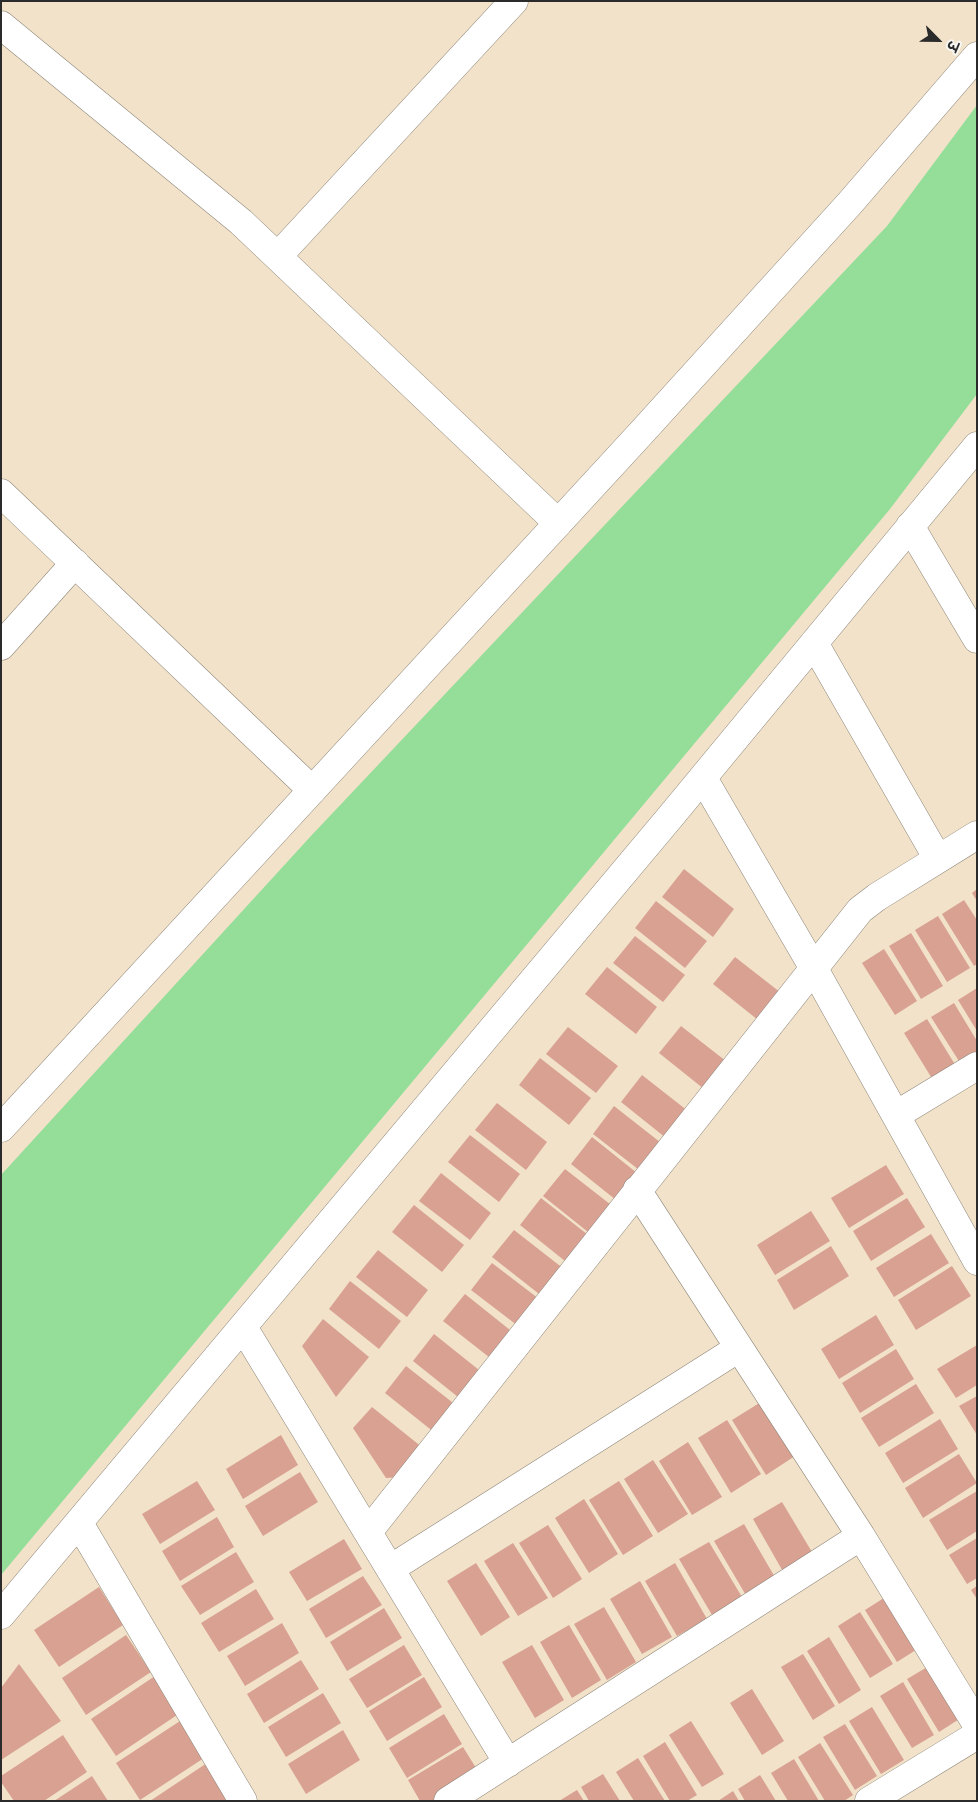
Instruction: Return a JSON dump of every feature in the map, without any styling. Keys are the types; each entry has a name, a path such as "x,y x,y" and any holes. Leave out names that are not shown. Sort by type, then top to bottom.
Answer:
{"street":[{"path":"278,256 514,1"},
{"path":"1,25 242,222 558,523"},
{"path":"1,1128 850,203 977,56"},
{"path":"1,1615 703,778 977,446"},
{"path":"1,493 312,790"},
{"path":"910,526 977,639"},
{"path":"1,646 75,563"},
{"path":"814,643 938,858"},
{"path":"703,778 813,967 977,1261"},
{"path":"368,1532 813,967 860,910 876,896 977,835"},
{"path":"896,1115 977,1066"},
{"path":"637,1190 861,1536 977,1725"},
{"path":"243,1327 508,1762"},
{"path":"390,1568 739,1348"},
{"path":"79,1522 243,1801"},
{"path":"448,1801 861,1536"},
{"path":"869,1801 977,1735"}],"green space":[{"path":"977,105 977,394 890,509 1,1575 1,1175 310,837 887,226"}],"building":[{"path":"684,869 734,909 713,937 662,897"},
{"path":"977,889 977,901 972,893"},
{"path":"964,900 977,920 977,964 974,966 942,914"},
{"path":"656,901 707,941 685,968 635,928"},
{"path":"938,916 970,968 947,982 915,930"},
{"path":"911,933 943,986 921,999 889,946"},
{"path":"635,936 685,975 663,1002 613,963"},
{"path":"884,949 917,1001 895,1015 862,963"},
{"path":"735,957 785,996 763,1024 713,984"},
{"path":"607,967 657,1007 636,1034 585,994"},
{"path":"977,988 977,1031 958,1000"},
{"path":"954,1003 977,1041 977,1061 964,1069 931,1017"},
{"path":"927,1019 959,1071 936,1085 904,1033"},
{"path":"681,1026 731,1065 709,1093 659,1053"},
{"path":"568,1027 618,1066 596,1093 546,1054"},
{"path":"540,1058 591,1098 569,1125 519,1085"},
{"path":"642,1075 693,1115 671,1142 621,1102"},
{"path":"497,1103 547,1142 526,1170 475,1130"},
{"path":"614,1106 665,1146 643,1173 593,1134"},
{"path":"470,1135 520,1174 499,1202 448,1162"},
{"path":"592,1137 642,1177 621,1204 571,1164"},
{"path":"886,1165 904,1194 849,1228 831,1198"},
{"path":"565,1169 615,1208 593,1236 543,1196"},
{"path":"441,1173 491,1213 470,1240 419,1201"},
{"path":"541,1198 592,1238 570,1265 520,1225"},
{"path":"907,1198 925,1227 871,1261 853,1231"},
{"path":"414,1205 464,1245 442,1272 392,1232"},
{"path":"811,1211 830,1241 775,1275 757,1245"},
{"path":"514,1230 564,1269 543,1297 492,1257"},
{"path":"931,1234 949,1263 894,1297 876,1268"},
{"path":"831,1246 849,1276 794,1310 777,1280"},
{"path":"378,1250 428,1290 407,1317 356,1277"},
{"path":"492,1263 543,1302 522,1329 471,1290"},
{"path":"952,1266 971,1296 916,1330 898,1300"},
{"path":"350,1281 401,1321 379,1349 329,1309"},
{"path":"465,1294 515,1334 494,1361 443,1321"},
{"path":"876,1315 894,1345 839,1379 821,1349"},
{"path":"323,1319 369,1357 336,1397 302,1346"},
{"path":"434,1334 484,1374 463,1401 413,1361"},
{"path":"977,1345 977,1385 956,1398 937,1369"},
{"path":"896,1349 914,1379 860,1413 842,1383"},
{"path":"406,1366 457,1406 435,1433 385,1393"},
{"path":"916,1384 934,1413 879,1447 861,1418"},
{"path":"977,1396 977,1435 959,1406"},
{"path":"761,1402 795,1456 766,1475 732,1420"},
{"path":"372,1407 423,1448 403,1477 386,1478 353,1428"},
{"path":"940,1419 958,1449 903,1483 885,1453"},
{"path":"727,1420 761,1474 731,1493 698,1438"},
{"path":"281,1435 298,1465 243,1499 226,1469"},
{"path":"688,1442 722,1497 692,1515 659,1461"},
{"path":"959,1454 977,1483 923,1518 905,1488"},
{"path":"653,1460 688,1514 658,1533 624,1479"},
{"path":"300,1472 318,1502 263,1536 245,1506"},
{"path":"197,1481 215,1510 160,1544 142,1514"},
{"path":"619,1481 653,1536 623,1555 589,1500"},
{"path":"977,1491 977,1531 947,1550 929,1520"},
{"path":"584,1499 618,1554 589,1573 555,1518"},
{"path":"782,1502 815,1557 785,1575 753,1519"},
{"path":"217,1517 234,1547 180,1581 162,1551"},
{"path":"744,1524 776,1579 747,1597 714,1541"},
{"path":"548,1525 582,1579 553,1598 519,1543"},
{"path":"977,1538 977,1578 967,1584 949,1555"},
{"path":"344,1539 362,1569 307,1601 289,1572"},
{"path":"709,1542 742,1597 712,1615 679,1559"},
{"path":"513,1543 548,1598 518,1616 484,1561"},
{"path":"236,1552 254,1582 200,1615 181,1586"},
{"path":"476,1563 510,1617 481,1636 447,1581"},
{"path":"675,1563 707,1619 677,1636 645,1581"},
{"path":"363,1576 382,1605 326,1638 309,1609"},
{"path":"640,1581 672,1637 642,1654 610,1599"},
{"path":"977,1586 977,1599 971,1590"},
{"path":"99,1587 123,1625 59,1667 34,1630"},
{"path":"256,1589 274,1619 219,1652 201,1623"},
{"path":"887,1596 919,1648 897,1662 865,1610"},
{"path":"604,1607 636,1662 607,1680 574,1624"},
{"path":"384,1608 402,1638 347,1671 330,1642"},
{"path":"860,1612 893,1664 870,1678 838,1626"},
{"path":"282,1623 299,1653 245,1686 227,1656"},
{"path":"569,1625 601,1680 572,1698 540,1642"},
{"path":"126,1635 151,1672 86,1715 62,1678"},
{"path":"829,1637 861,1690 839,1704 807,1651"},
{"path":"404,1645 422,1675 367,1708 349,1679"},
{"path":"532,1645 564,1700 535,1718 502,1662"},
{"path":"803,1654 835,1706 813,1720 781,1667"},
{"path":"301,1660 319,1689 264,1723 247,1694"},
{"path":"19,1664 61,1721 1,1760 1,1688"},
{"path":"929,1666 961,1718 939,1732 907,1679"},
{"path":"155,1676 180,1713 116,1756 91,1719"},
{"path":"424,1677 442,1707 387,1741 369,1711"},
{"path":"903,1682 934,1735 912,1748 880,1696"},
{"path":"752,1689 784,1741 762,1755 730,1703"},
{"path":"323,1693 341,1723 286,1757 268,1727"},
{"path":"872,1707 904,1760 881,1774 849,1721"},
{"path":"444,1714 462,1744 407,1778 389,1748"},
{"path":"180,1721 204,1758 140,1800 116,1763"},
{"path":"691,1721 724,1774 702,1787 669,1735"},
{"path":"845,1724 877,1776 855,1790 823,1737"},
{"path":"343,1730 360,1760 306,1794 288,1764"},
{"path":"63,1735 87,1772 44,1801 14,1801 1,1782 1,1776"},
{"path":"665,1742 697,1795 687,1801 670,1801 643,1756"},
{"path":"820,1743 853,1795 844,1801 825,1801 798,1757"},
{"path":"463,1747 481,1776 441,1801 420,1801 408,1780"},
{"path":"638,1758 665,1801 634,1801 616,1772"},
{"path":"794,1759 819,1801 788,1801 771,1773"},
{"path":"210,1761 231,1801 150,1801"},
{"path":"603,1774 620,1801 589,1801 581,1787"},
{"path":"760,1775 776,1801 745,1801 738,1789"},
{"path":"92,1776 108,1801 54,1801"},
{"path":"577,1790 584,1801 559,1801"},
{"path":"733,1791 739,1801 718,1801"}]}
